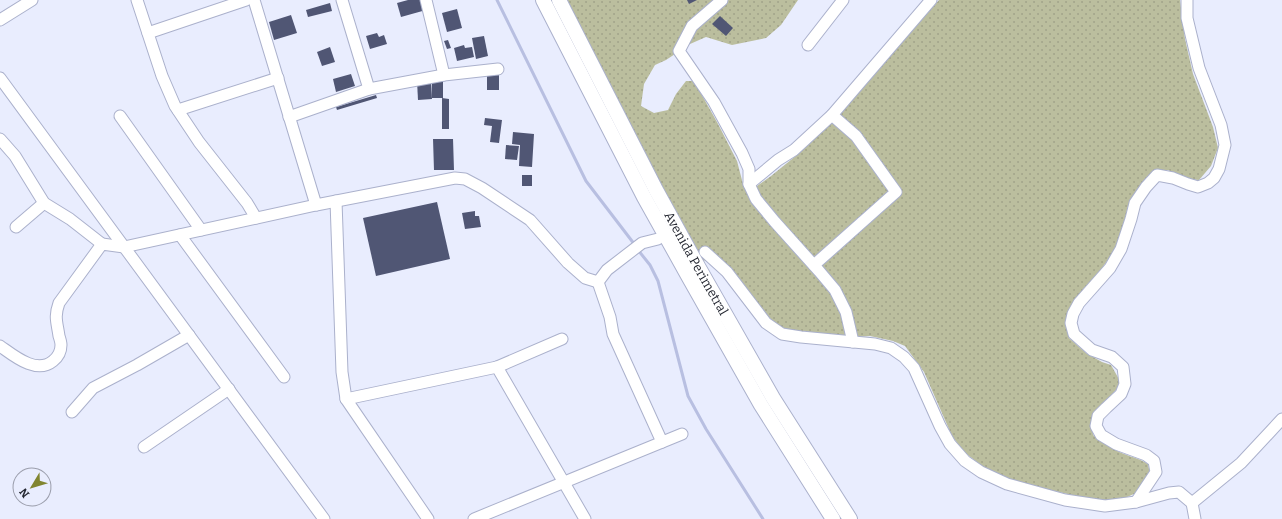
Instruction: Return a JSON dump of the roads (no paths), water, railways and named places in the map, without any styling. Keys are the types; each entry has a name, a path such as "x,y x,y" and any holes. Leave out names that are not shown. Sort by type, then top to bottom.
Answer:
{"main road":[{"name":"Avenida Perimetral","path":"543,0 644,197 687,274 761,405 833,519"},
{"name":"Avenida Perimetral","path":"559,0 656,190 699,268 773,398 850,519"}],"street":[{"path":"0,20 32,0"},
{"path":"137,0 162,76 178,110 199,142 247,203 256,218"},
{"path":"148,33 246,0"},
{"path":"254,0 316,205"},
{"path":"342,0 369,89"},
{"path":"426,0 444,75"},
{"path":"722,0 692,26 679,51 714,102 742,153 749,169 749,184 756,199 774,222 835,290 846,312 853,342"},
{"path":"808,45 843,0"},
{"path":"1136,502 1156,472 1154,461 1146,455 1116,444 1101,435 1096,426 1098,416 1121,394 1125,384 1122,367 1112,357 1092,350 1074,334 1071,323 1073,314 1079,303 1110,268 1121,249 1135,203 1146,186 1157,176 1173,178 1198,187 1208,183 1214,178 1219,169 1225,145 1221,125 1199,68 1187,18 1187,0"},
{"path":"749,184 778,160 794,150 832,115 930,1"},
{"path":"289,116 369,89 444,75 498,69"},
{"path":"0,78 324,519"},
{"path":"178,110 278,78"},
{"path":"814,265 896,192 856,136 832,115"},
{"path":"120,116 201,230"},
{"path":"0,139 15,156 44,203 70,219 102,244 124,247 316,205 455,178 465,179 482,188 530,220 568,263 585,278 598,282"},
{"path":"336,201 342,372 346,399 428,519"},
{"path":"16,228 44,203"},
{"path":"180,235 284,377"},
{"path":"598,282 607,270 642,243 658,239"},
{"path":"0,346 32,365 42,366 51,363 58,356 61,345 56,322 56,312 59,303 102,244"},
{"path":"705,252 727,272 766,323 782,334 875,344 891,348 904,357 914,368 940,426 950,444 965,460 981,472 1007,484 1064,500 1105,506 1136,502 1169,492 1179,492 1192,503 1195,519"},
{"path":"598,282 610,317 613,334 662,442"},
{"path":"72,412 93,388 189,335"},
{"path":"346,399 497,367 562,339"},
{"path":"497,367 585,519"},
{"path":"144,447 229,389"},
{"path":"1192,503 1241,463 1282,419"},
{"path":"474,519 682,434"}],"waterway":[{"path":"497,0 586,181 635,245"},
{"path":"638,250 650,265 658,281 688,396 706,429 763,519"}]}
